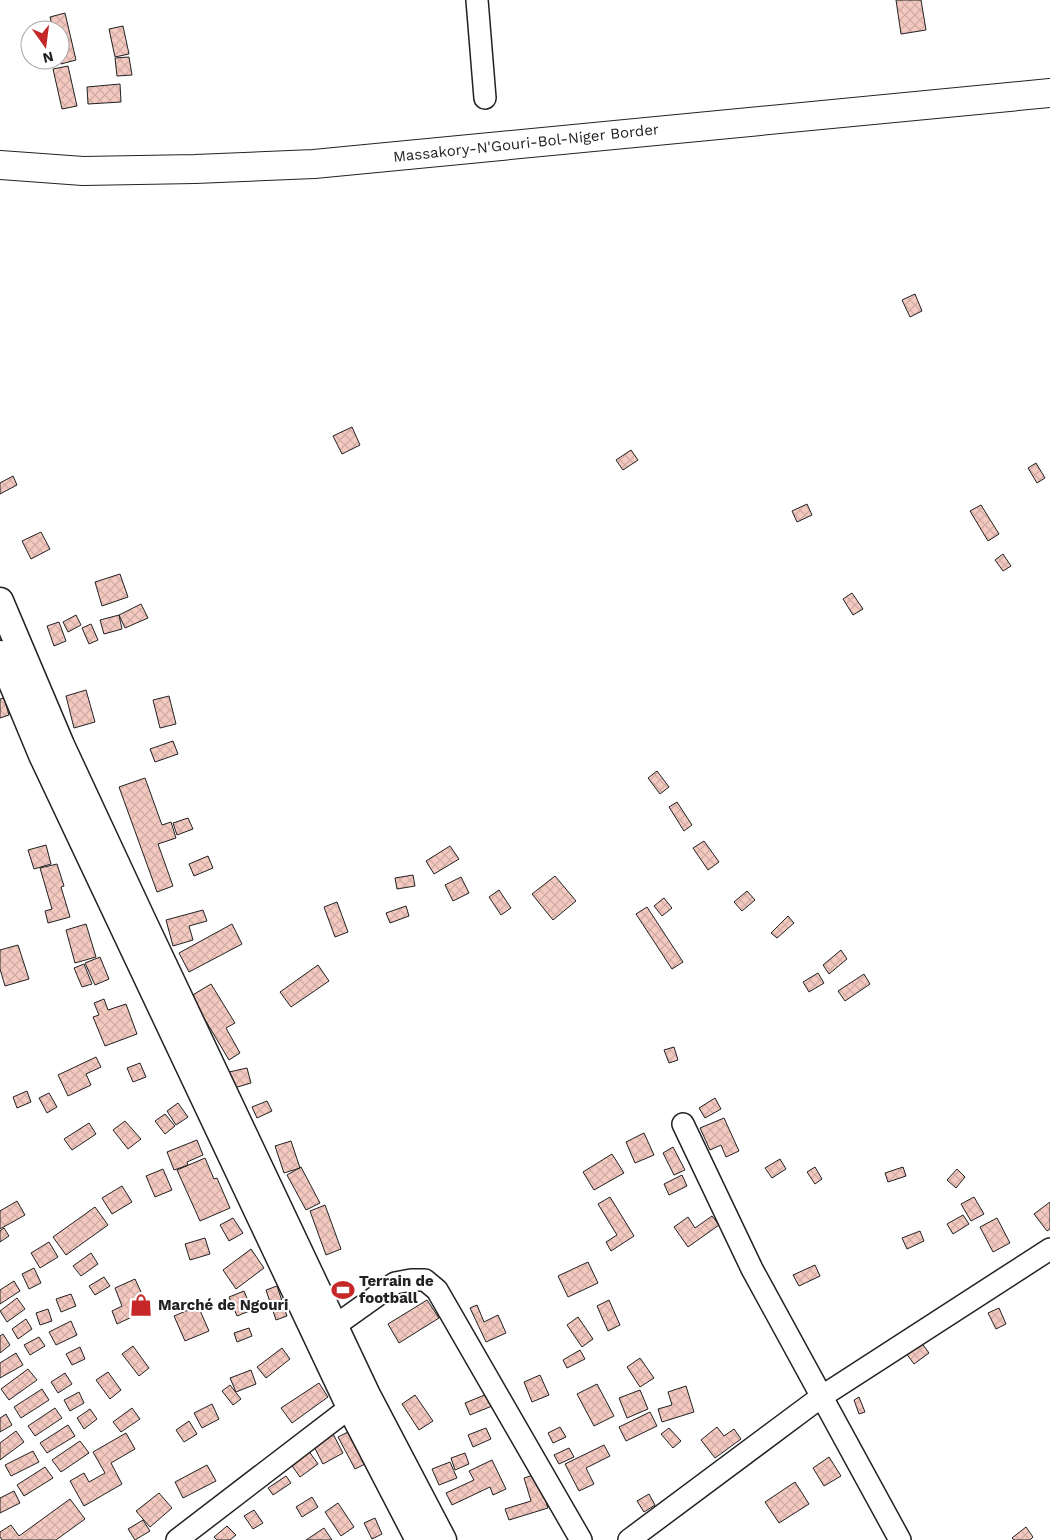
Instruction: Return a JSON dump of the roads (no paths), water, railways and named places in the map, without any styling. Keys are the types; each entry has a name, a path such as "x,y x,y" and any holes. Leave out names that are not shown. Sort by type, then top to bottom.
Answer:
{"highway":[{"name":"Massakory-N'Gouri-Bol-Niger Border","path":"0,165 92,170 195,169 314,164 1050,93"}],"main road":[{"path":"0,601 61,746 358,1401 419,1540"},
{"path":"0,654 42,755 326,1333"},
{"path":"358,1401 443,1540"}],"street":[{"path":"477,0 485,98"},
{"path":"683,1124 752,1269 900,1540"},
{"path":"629,1540 821,1398 1050,1249"},
{"path":"326,1333 395,1283 425,1280 437,1290 581,1540"},
{"path":"177,1540 358,1401"}],"place":[{"name":"Terrain de football","path":"343,1290"},
{"name":"Marché de Ngouri","path":"141,1305"}]}
